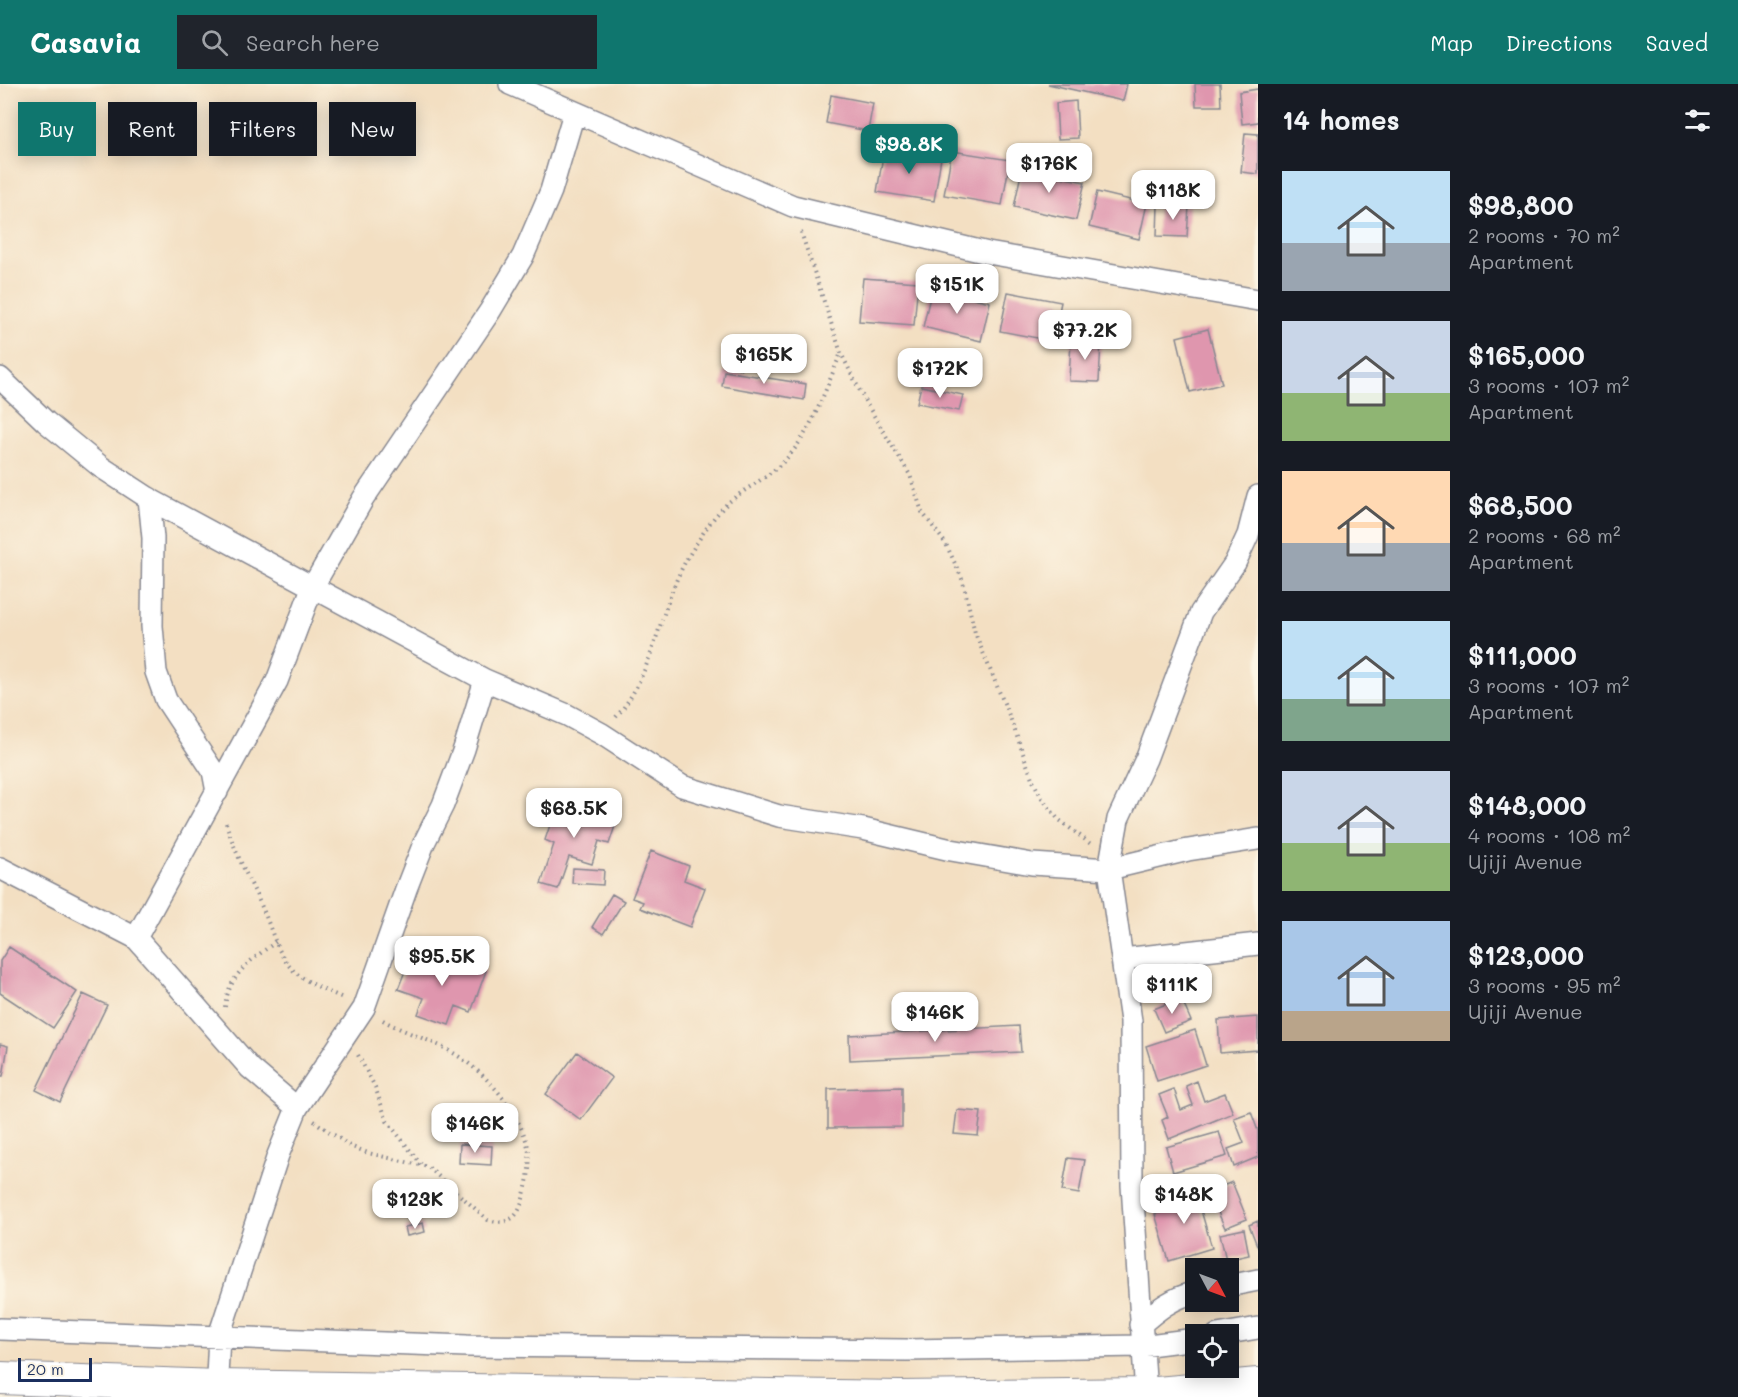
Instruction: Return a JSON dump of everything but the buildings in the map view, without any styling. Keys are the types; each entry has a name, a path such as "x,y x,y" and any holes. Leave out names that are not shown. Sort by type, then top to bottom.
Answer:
{"street":[{"path":"510,84 793,206 988,253 1258,300"},
{"path":"136,938 277,681 312,588 363,499 490,311 523,256 551,191 574,113"},
{"path":"0,378 46,422 92,459 149,498 485,680 567,715 602,734 682,786 779,816 863,829 951,850 1032,864 1110,862 1258,839"},
{"path":"1146,1394 1132,1185 1131,1021 1110,862 1118,819 1146,759 1201,612 1235,563 1248,535 1258,496"},
{"path":"149,498 153,538 152,626 156,672 166,700 180,725 213,771 217,792"},
{"path":"216,1391 219,1336 278,1155 297,1108 347,1037 364,1008 406,888 461,759 485,680"},
{"path":"0,868 136,938 250,1068 297,1108"},
{"path":"1123,959 1258,944"},
{"path":"1239,1284 1258,1280"},
{"path":"1140,1325 1169,1302 1185,1296"},
{"path":"1239,1331 1258,1328"},
{"path":"0,1329 467,1346 907,1350 1142,1346 1185,1340"},
{"path":"0,1378 89,1379 216,1391 1007,1397 1146,1394 1258,1384"},
{"path":"60,1397 89,1379"}],"path":[{"path":"793,206 841,353 865,401 910,475 917,504 946,544 963,581 975,633 1033,781 1042,798 1078,836 1110,862"},
{"path":"602,734 626,706 643,678 654,650 665,606 687,559 707,527 729,503 787,458 806,431 841,353"},
{"path":"217,792 237,859 282,957 295,971 323,989 364,1008 399,1029 461,1058 497,1091 515,1117 528,1148 528,1180 520,1208 513,1218 500,1224 488,1220 439,1176 421,1164 387,1122 375,1087 347,1037"},
{"path":"227,1042 225,1015 229,987 246,965 276,942"},
{"path":"297,1108 350,1146 368,1153 421,1164"}]}
